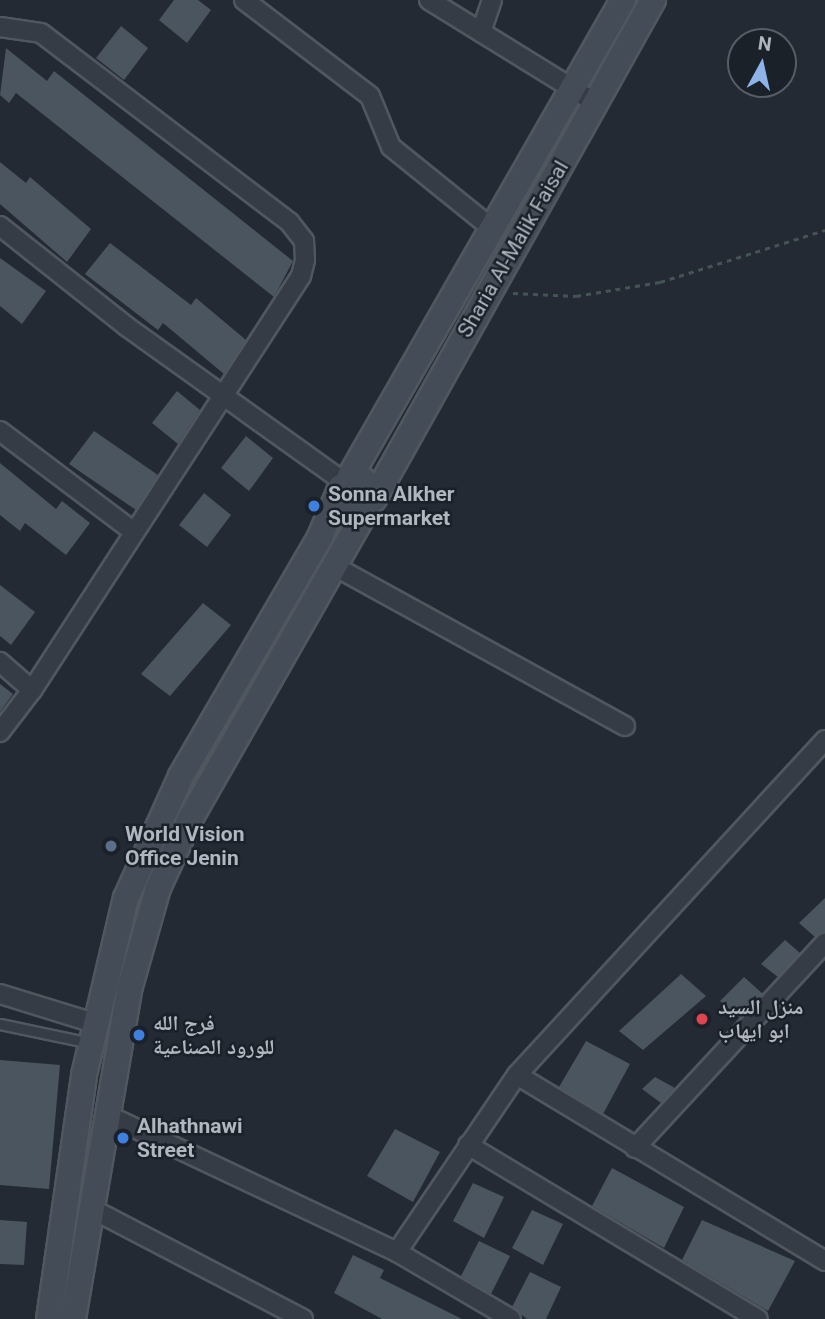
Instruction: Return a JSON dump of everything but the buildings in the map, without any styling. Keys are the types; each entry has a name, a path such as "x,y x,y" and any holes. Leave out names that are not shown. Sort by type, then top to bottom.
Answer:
{"main road":[{"name":"Sharia Al-Malik Faisal","path":"49,1319 92,1033 126,898 152,836 344,486 494,230 624,0"},
{"name":"Sharia Al-Malik Faisal","path":"73,1319 130,990 158,888 190,819 371,504 653,0"},
{"path":"344,486 370,482 371,504"},
{"path":"79,1108 99,1098 107,1115"}],"street":[{"path":"244,0 370,96 391,147 494,230"},
{"path":"429,0 596,103"},
{"path":"481,32 492,0"},
{"path":"0,27 41,33 304,241 301,276 33,690 0,732"},
{"path":"0,226 344,486"},
{"path":"0,431 134,532"},
{"path":"334,566 625,726"},
{"path":"0,662 33,690"},
{"path":"397,1252 517,1075 825,740"},
{"path":"635,1148 825,943"},
{"path":"0,994 92,1033"},
{"path":"517,1075 825,1261"},
{"path":"107,1115 397,1252 512,1319"},
{"path":"468,1145 758,1319"},
{"path":"92,1209 303,1319"}],"lane":[{"path":"0,1024 92,1033"}],"path":[{"path":"488,292 614,291 825,230"}],"place":[{"name":"Sonna Alkher Supermarket","path":"314,506"},
{"name":"World Vision Office Jenin","path":"111,846"},
{"name":"منزل السيد ابو ايهاب","path":"702,1019"},
{"name":"فرج الله للورود الصناعية","path":"139,1035"},
{"name":"Alhathnawi Street","path":"123,1138"}]}
